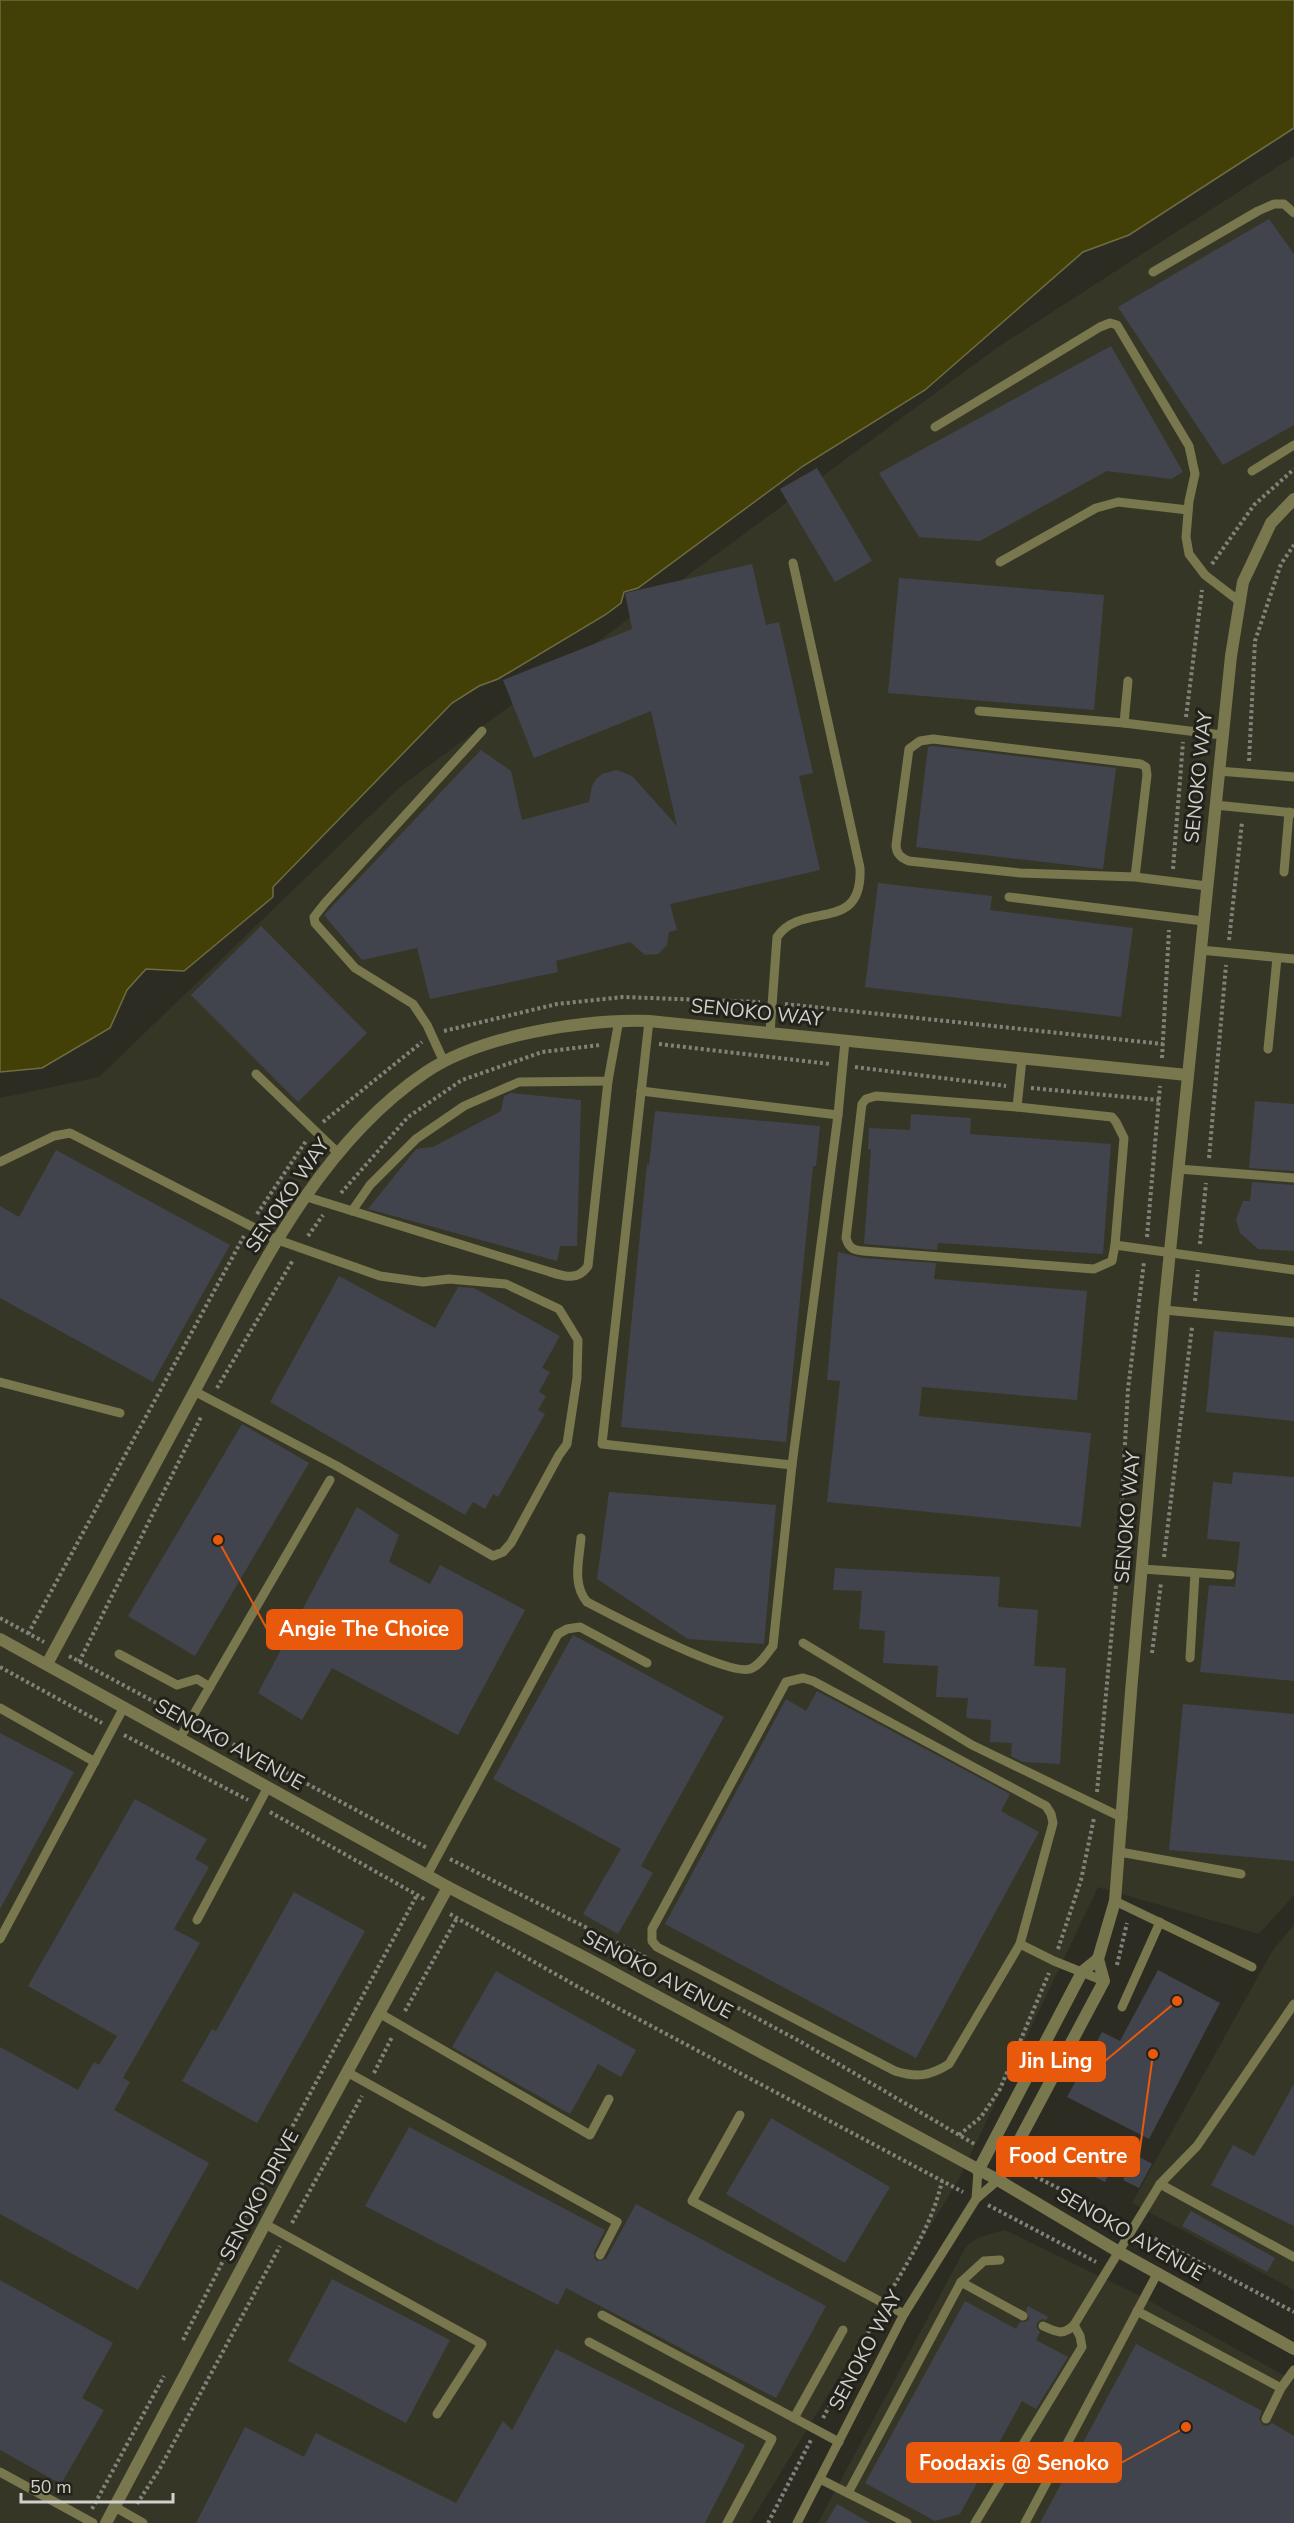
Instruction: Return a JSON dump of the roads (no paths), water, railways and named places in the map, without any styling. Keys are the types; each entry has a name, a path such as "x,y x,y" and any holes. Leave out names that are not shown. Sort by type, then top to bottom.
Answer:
{"street":[{"name":"SENOKO WAY","path":"978,2170 1082,1972 1098,1959 1115,1901 1164,1310 1218,771 1239,601 1243,582 1271,523 1294,499"},
{"name":"SENOKO WAY","path":"47,1664 236,1309 278,1240 337,1152 389,1100 444,1062 514,1035 620,1020 649,1021 1187,1075"},
{"name":"SENOKO AVENUE","path":"0,1638 448,1887 588,1959 999,2180 1119,2252 1294,2349"},
{"name":"SENOKO DRIVE","path":"106,2523 448,1887"},
{"path":"1098,1959 1104,1981"},
{"name":"SENOKO WAY","path":"999,2180 1104,1981"}],"lane":[{"path":"1153,272 1274,204 1284,204 1294,213"},
{"path":"935,427 1100,327 1113,324 1120,329 1190,446 1195,474 1188,510 1186,537 1189,554 1204,575 1239,601"},
{"path":"1252,471 1294,445"},
{"path":"1000,562 1095,508 1108,504 1118,502 1188,510"},
{"path":"770,1033 777,937 787,926 848,907 857,898 861,882 860,867 793,563"},
{"path":"1124,723 1128,681"},
{"path":"979,711 1124,723 1222,735"},
{"path":"444,1062 432,1034 413,1004 355,968 315,923 314,917 482,731"},
{"path":"1135,877 1147,775 1146,767 1141,764 933,739 921,741 909,749 896,845 902,858 909,861 1020,873 1135,877 1207,886"},
{"path":"1218,771 1294,777"},
{"path":"1215,805 1292,813 1284,872"},
{"path":"1009,897 1203,921"},
{"path":"1200,950 1294,960"},
{"path":"1269,1049 1277,958"},
{"path":"307,1197 568,1277 583,1273 588,1266 592,1242 608,1081 620,1020"},
{"path":"649,1021 602,1444 792,1465"},
{"path":"581,1538 577,1584 580,1594 587,1602 656,1637 734,1669 751,1669 761,1662 773,1646 792,1465 838,1115 845,1041"},
{"path":"1017,1107 1022,1059"},
{"path":"256,1074 337,1152"},
{"path":"352,1211 370,1185 416,1138 465,1107 519,1082 608,1081"},
{"path":"641,1091 838,1115"},
{"path":"876,1096 1017,1107 1112,1118 1116,1122 1124,1138 1112,1261 1094,1269 853,1250 846,1238 862,1104 866,1099 876,1096"},
{"path":"0,1162 54,1136 70,1133 278,1240 380,1276 423,1282 449,1279 506,1284 559,1309 578,1340 577,1378 567,1444 511,1543 503,1552 493,1556 335,1465 194,1391"},
{"path":"1178,1169 1294,1178"},
{"path":"1115,1245 1294,1270"},
{"path":"1164,1310 1294,1322"},
{"path":"0,1382 120,1413"},
{"path":"180,1738 330,1480"},
{"path":"1142,1569 1230,1575"},
{"path":"1190,1658 1195,1573"},
{"path":"427,1875 558,1634 567,1629 580,1627 647,1663"},
{"path":"803,1643 972,1745 1123,1818"},
{"path":"119,1654 177,1685 197,1679 210,1687"},
{"path":"803,1678 813,1681 1046,1806 1053,1823 1020,1944 949,2064 935,2073 921,2077 896,2071 657,1947 650,1935 786,1682 803,1678"},
{"path":"0,1939 124,1707"},
{"path":"0,1708 95,1762"},
{"path":"197,1920 268,1787"},
{"path":"1120,1852 1241,1874"},
{"path":"1115,1901 1252,1967"},
{"path":"1122,2007 1160,1922"},
{"path":"1020,1944 1054,1961 1104,1981"},
{"path":"1043,2326 1059,2334 1068,2331 1074,2325 1160,2184 1197,2146 1292,2007"},
{"path":"379,2013 590,2135 609,2099"},
{"path":"347,2072 617,2222 600,2256"},
{"path":"740,2115 692,2201 904,2314"},
{"name":"SENOKO WAY","path":"976,2199 978,2170"},
{"name":"SENOKO WAY","path":"797,2523 904,2314 976,2199 999,2180"},
{"path":"1160,2184 1294,2257"},
{"path":"265,2224 482,2344 437,2414"},
{"path":"848,2493 961,2282 984,2260 1000,2260"},
{"path":"1025,2523 1158,2272"},
{"path":"961,2282 1023,2316"},
{"path":"1137,2311 1281,2388"},
{"path":"602,2315 839,2442"},
{"path":"975,2523 1082,2347 1080,2336 1074,2325"},
{"path":"794,2418 843,2330"},
{"path":"589,2342 772,2439 727,2523"},
{"path":"1266,2419 1281,2388 1294,2370"},
{"path":"0,2472 90,2521"},
{"path":"820,2479 907,2523"},
{"path":"115,2508 143,2523"}],"place":[{"name":"Angie The Choice","path":"218,1540"},
{"name":"Jin Ling","path":"1177,2001"},
{"name":"Food Centre","path":"1153,2054"},
{"name":"Foodaxis @ Senoko","path":"1186,2427"}]}
